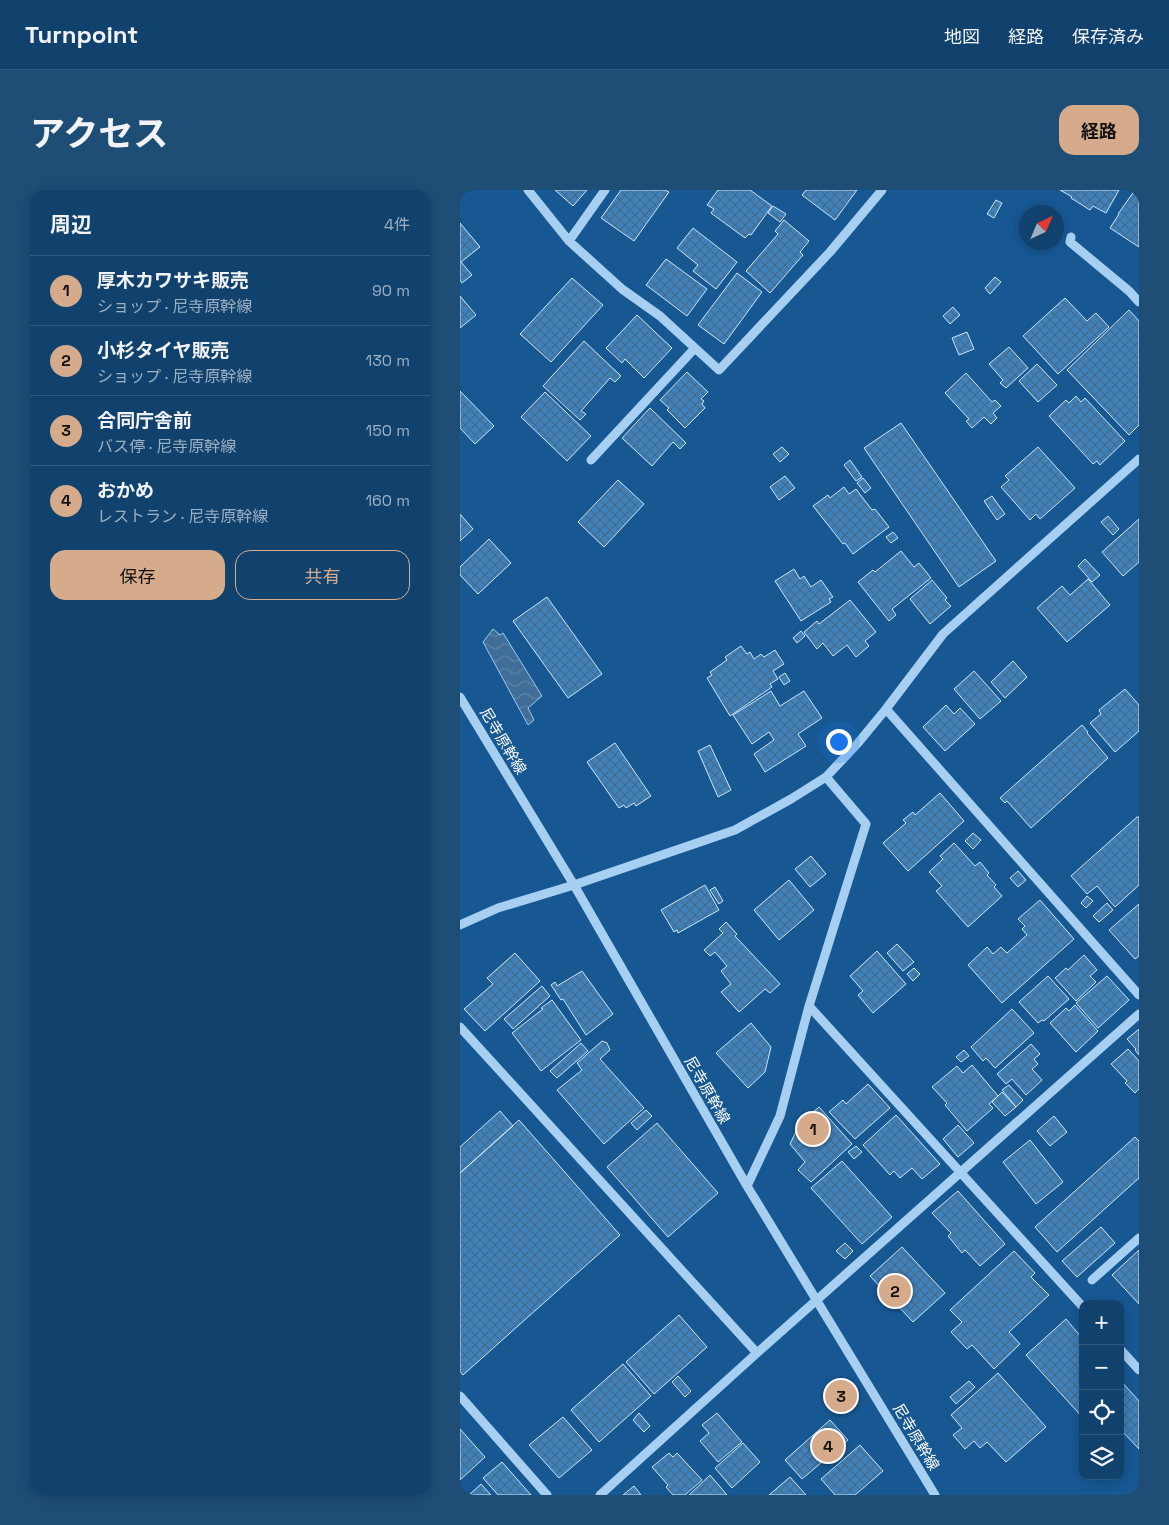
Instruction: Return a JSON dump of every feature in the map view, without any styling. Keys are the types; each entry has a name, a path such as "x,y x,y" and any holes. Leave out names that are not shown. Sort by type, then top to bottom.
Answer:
{"street":[{"path":"528,190 569,240 622,289 660,316 719,370 830,252 882,190"},
{"path":"569,240 605,190"},
{"path":"1071,237 1070,242 1131,288 1139,302"},
{"path":"591,460 695,348"},
{"path":"460,925 498,908 574,885 734,830 792,799 826,778 886,709 943,634 1139,459"},
{"name":"尼寺原幹線","path":"460,696 574,885 747,1186 935,1495"},
{"path":"886,709 1139,995"},
{"path":"747,1186 780,1116 809,1006 866,824 826,778"},
{"path":"809,1006 1079,1304"},
{"path":"600,1495 1139,1014"},
{"path":"460,1027 757,1354"},
{"path":"1092,1280 1139,1238"},
{"path":"1124,1353 1137,1364"},
{"path":"460,1396 547,1495"}],"water":[{"path":"493,629 500,635 503,633 542,696 528,708 534,720 528,725 483,642"}],"building":[{"path":"555,190 587,190 573,206"},
{"path":"621,190 665,190 669,192 634,241 601,218"},
{"path":"718,190 750,190 772,206 751,235 749,234 745,238 711,213 714,209 707,205"},
{"path":"806,190 857,190 835,220 802,195"},
{"path":"1060,190 1119,190 1106,213 1093,206 1090,210"},
{"path":"1135,190 1139,190 1139,247 1110,228"},
{"path":"996,200 1002,203 994,218 987,214"},
{"path":"773,206 786,214 780,222 768,213"},
{"path":"784,220 809,241 800,252 803,255 770,293 746,271 778,234 775,231"},
{"path":"460,223 480,247 461,262 472,275 462,283 460,280"},
{"path":"693,228 737,262 716,289 693,271 698,265 677,248"},
{"path":"666,259 707,289 687,316 646,285"},
{"path":"737,273 762,292 724,344 698,325"},
{"path":"995,277 1001,282 990,294 985,288"},
{"path":"572,278 603,305 551,362 520,334"},
{"path":"460,296 476,315 460,328"},
{"path":"1065,298 1087,321 1096,313 1109,327 1058,374 1023,336"},
{"path":"953,307 960,315 950,324 943,316"},
{"path":"1129,310 1139,321 1139,425 1129,435 1067,370"},
{"path":"637,315 672,348 644,378 625,359 622,363 606,348"},
{"path":"967,332 974,349 959,355 952,338"},
{"path":"584,341 621,376 615,382 610,378 581,411 586,414 580,420 543,386"},
{"path":"1009,347 1028,368 1006,388 1000,383 1003,380 989,364"},
{"path":"1037,364 1057,385 1038,402 1019,381"},
{"path":"687,372 708,392 701,399 704,401 702,404 705,408 685,428 660,400"},
{"path":"966,373 992,402 995,400 1001,406 993,413 997,418 991,424 984,417 972,428 966,421 969,419 945,393"},
{"path":"460,391 494,426 475,444 460,428"},
{"path":"545,392 591,436 567,461 521,417"},
{"path":"1076,396 1081,402 1085,398 1125,441 1100,465 1097,461 1093,464 1049,416 1066,400 1069,403"},
{"path":"650,408 686,443 680,449 673,442 652,466 622,438"},
{"path":"901,423 996,561 959,587 864,448"},
{"path":"782,447 789,454 780,462 773,454"},
{"path":"1038,447 1075,488 1040,519 1036,514 1030,520 1001,487 1009,480 1005,476"},
{"path":"850,460 862,477 856,481 844,465"},
{"path":"785,476 795,488 779,500 770,487"},
{"path":"863,478 871,488 865,493 857,483"},
{"path":"618,480 644,504 604,547 578,522"},
{"path":"844,487 849,494 856,489 872,510 875,509 889,527 853,554 813,506 828,495 830,498"},
{"path":"992,496 1005,514 997,520 984,501"},
{"path":"460,514 473,529 460,541"},
{"path":"1108,516 1119,529 1113,535 1101,522"},
{"path":"1139,519 1139,562 1123,576 1102,552"},
{"path":"893,532 898,538 891,543 886,537"},
{"path":"489,539 511,563 478,594 460,575 460,567"},
{"path":"901,551 914,567 919,563 931,578 892,609 896,615 889,621 858,582 873,570 875,572"},
{"path":"1085,559 1100,575 1092,582 1078,566"},
{"path":"794,569 800,579 804,576 811,587 821,580 833,597 829,599 831,602 801,621 775,581"},
{"path":"1088,579 1110,605 1067,642 1037,608 1062,586 1070,595"},
{"path":"932,580 951,606 930,624 910,599"},
{"path":"547,597 602,674 568,698 513,621"},
{"path":"850,600 876,632 865,641 869,646 856,657 847,645 833,656 823,643 817,649 804,632 817,621 819,624"},
{"path":"801,631 805,636 797,643 793,638"},
{"path":"741,646 747,654 750,652 754,659 761,654 764,657 775,650 784,664 773,671 778,679 770,684 772,687 730,716 707,678 712,675 710,672 727,660 725,657"},
{"path":"1013,661 1027,677 1005,698 991,682"},
{"path":"974,671 1001,701 980,719 954,689"},
{"path":"785,673 790,681 784,685 779,677"},
{"path":"1125,689 1139,705 1139,731 1115,752 1090,723 1101,714 1099,710"},
{"path":"771,691 780,706 804,691 822,718 798,734 806,746 765,772 754,754 774,740 769,732 752,744 733,715"},
{"path":"946,705 954,714 960,708 975,724 945,751 923,727"},
{"path":"1082,725 1108,758 1031,828 1007,801 1005,803 1000,798"},
{"path":"615,743 651,796 636,806 634,803 626,808 624,805 619,808 587,762"},
{"path":"710,745 731,790 718,797 698,751"},
{"path":"940,793 964,821 908,871 883,843 906,823 903,820 913,812 915,815"},
{"path":"1139,817 1139,885 1115,907 1097,886 1087,894 1071,876"},
{"path":"973,833 981,840 973,849 965,841"},
{"path":"954,843 975,866 980,862 989,873 987,875 996,885 994,887 1002,896 968,927 936,891 942,886 929,872 943,859 940,856"},
{"path":"811,856 826,874 810,887 795,869"},
{"path":"1018,871 1026,880 1018,887 1010,878"},
{"path":"789,880 814,910 779,940 754,910"},
{"path":"705,885 719,910 678,933 677,930 674,932 661,910"},
{"path":"715,887 723,901 719,904 710,890"},
{"path":"1087,896 1093,901 1086,908 1081,903"},
{"path":"1040,900 1074,939 1002,1003 968,965 987,947 993,954 1001,947 1007,953 1027,935 1022,929 1025,926 1018,919"},
{"path":"1107,903 1113,910 1099,922 1093,916"},
{"path":"1139,904 1139,956 1135,959 1109,930"},
{"path":"726,922 737,934 735,936 780,984 770,993 765,989 739,1012 721,992 731,984 721,971 727,966 715,952 710,956 704,950 723,933 719,929"},
{"path":"897,944 914,962 903,971 887,953"},
{"path":"877,951 906,984 873,1013 858,995 863,991 850,976"},
{"path":"515,953 540,981 485,1031 464,1009 493,984 487,978"},
{"path":"1084,955 1097,970 1090,976 1096,982 1076,1001 1055,978 1066,968 1068,970"},
{"path":"914,968 920,974 913,981 907,974"},
{"path":"582,971 613,1014 586,1035 563,999 561,1000 551,985 555,982 557,986"},
{"path":"1048,976 1069,999 1044,1021 1042,1020 1038,1023 1019,1002"},
{"path":"1107,976 1129,1000 1098,1028 1076,1003"},
{"path":"542,986 550,996 513,1029 504,1019"},
{"path":"552,1000 581,1040 541,1071 512,1033"},
{"path":"1075,1005 1098,1031 1076,1052 1050,1023 1066,1008 1069,1011"},
{"path":"1012,1009 1034,1033 995,1068 986,1058 983,1061 971,1047"},
{"path":"751,1023 771,1047 765,1072 748,1088 716,1053"},
{"path":"1139,1029 1139,1055 1127,1039"},
{"path":"602,1041 607,1043 610,1050 600,1059 644,1108 604,1144 557,1090 582,1070 577,1063"},
{"path":"581,1043 588,1051 557,1078 550,1071"},
{"path":"1031,1044 1040,1054 1034,1059 1038,1064 1032,1069 1042,1080 1026,1095 1012,1079 1006,1084 997,1074"},
{"path":"1128,1049 1139,1061 1139,1089 1135,1093 1111,1064"},
{"path":"964,1050 969,1056 961,1062 956,1057"},
{"path":"972,1065 998,1096 989,1104 993,1108 967,1131 945,1105 947,1103 932,1087 957,1066 963,1073"},
{"path":"868,1084 890,1108 855,1139 829,1112 843,1100 846,1104"},
{"path":"1009,1085 1023,1100 1016,1107 1002,1090"},
{"path":"1002,1092 1016,1107 1005,1116 992,1102"},
{"path":"819,1107 852,1144 811,1182 798,1170 805,1162 790,1144 800,1123"},
{"path":"646,1110 652,1116 637,1130 631,1123"},
{"path":"500,1111 513,1126 460,1173 460,1147"},
{"path":"896,1115 940,1164 922,1179 912,1168 900,1178 894,1171 890,1175 863,1145"},
{"path":"1054,1116 1067,1132 1050,1146 1037,1131"},
{"path":"519,1120 620,1235 463,1375 460,1371 460,1173"},
{"path":"657,1123 718,1193 668,1237 607,1167"},
{"path":"958,1125 974,1143 958,1157 943,1139"},
{"path":"1135,1137 1139,1141 1139,1178 1057,1252 1035,1227"},
{"path":"1030,1140 1063,1182 1036,1204 1003,1162"},
{"path":"856,1146 862,1152 854,1159 848,1152"},
{"path":"842,1161 892,1217 862,1244 811,1188"},
{"path":"958,1191 1005,1244 980,1266 965,1250 962,1253 948,1236 951,1233 932,1213"},
{"path":"1101,1227 1115,1243 1077,1277 1062,1261"},
{"path":"845,1243 853,1251 845,1259 836,1251"},
{"path":"902,1247 945,1293 913,1322 870,1276"},
{"path":"1139,1250 1139,1304 1112,1275"},
{"path":"1014,1251 1035,1273 1031,1277 1049,1295 1009,1332 1020,1344 994,1369 972,1345 967,1349 951,1332 962,1322 950,1310"},
{"path":"679,1315 707,1347 654,1394 626,1362"},
{"path":"1066,1319 1079,1334 1079,1414 1026,1355"},
{"path":"623,1364 651,1396 599,1442 571,1410"},
{"path":"998,1373 1046,1427 1006,1462 987,1442 980,1448 974,1441 965,1449 953,1435 962,1428 951,1415"},
{"path":"678,1376 691,1391 685,1397 672,1382"},
{"path":"969,1381 975,1387 956,1404 950,1397"},
{"path":"1124,1384 1139,1401 1139,1449 1124,1433"},
{"path":"639,1413 650,1426 644,1432 633,1420"},
{"path":"717,1413 742,1442 718,1462 700,1441 709,1433 702,1425"},
{"path":"563,1417 592,1450 559,1478 529,1445"},
{"path":"830,1420 848,1440 802,1479 785,1460"},
{"path":"460,1429 485,1457 460,1480"},
{"path":"743,1443 760,1462 732,1488 715,1468"},
{"path":"860,1445 883,1471 855,1495 835,1495 821,1479"},
{"path":"669,1453 673,1457 677,1453 702,1480 685,1495 673,1495 666,1487 668,1485 652,1467"},
{"path":"502,1462 531,1495 498,1495 483,1478"},
{"path":"710,1475 727,1495 689,1495"},
{"path":"790,1477 806,1495 769,1495"},
{"path":"481,1484 491,1495 469,1495"},
{"path":"634,1486 641,1495 623,1495"}],"place":[{"name":"厚木カワサキ販売","path":"813,1129"},
{"name":"小杉タイヤ販売","path":"895,1291"},
{"name":"合同庁舎前","path":"841,1396"},
{"name":"おかめ","path":"828,1446"}]}
